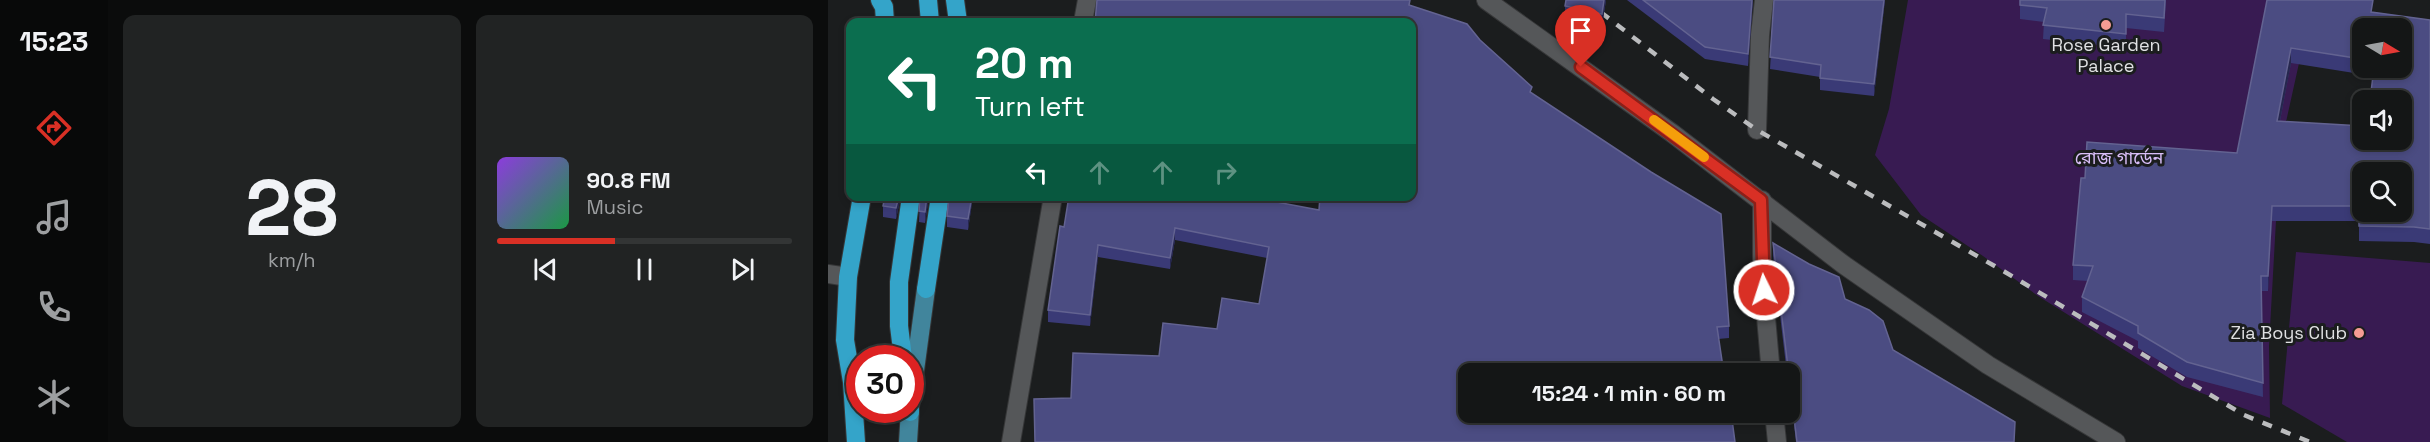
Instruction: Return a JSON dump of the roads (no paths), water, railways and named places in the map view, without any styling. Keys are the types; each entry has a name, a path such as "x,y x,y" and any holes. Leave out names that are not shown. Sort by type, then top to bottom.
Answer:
{"highway":[{"path":"880,0 884,7 885,18"},
{"path":"928,0 930,18"},
{"path":"955,0 957,18"},
{"path":"856,442 852,382 846,340 848,277 861,201"},
{"path":"901,345 899,282 910,201"},
{"path":"926,289 939,201"}],"main road":[{"path":"919,345 926,289"},
{"path":"908,442 909,423"}],"street":[{"path":"1084,18 1087,0"},
{"path":"1486,0 1672,133 1844,265 1978,359 2113,441"},
{"path":"1757,130 1760,35 1764,0"},
{"path":"1761,200 1762,272 1770,363"},
{"path":"1011,442 1052,201"},
{"path":"828,274 848,277"},
{"path":"1775,423 1777,442"}],"railway":[{"path":"1585,0 1757,130 2005,272 2244,415 2310,442"}],"place":[{"name":"Rose Garden Palace","path":"2106,25"},
{"name":"Zia Boys Club","path":"2359,333"}],"park label":[{"name":"রোজ গার্ডেন","path":"2119,158"}]}
